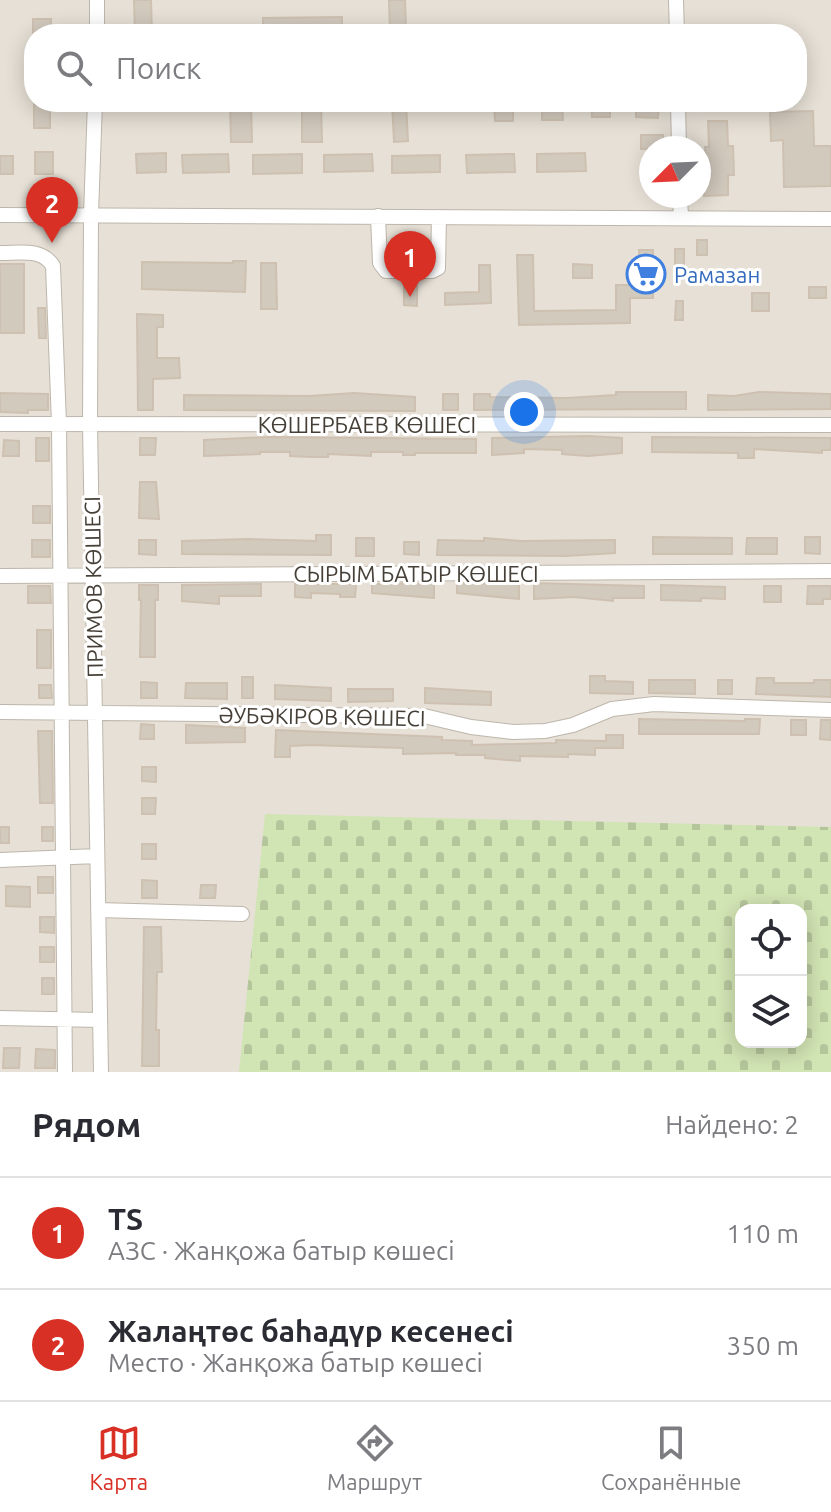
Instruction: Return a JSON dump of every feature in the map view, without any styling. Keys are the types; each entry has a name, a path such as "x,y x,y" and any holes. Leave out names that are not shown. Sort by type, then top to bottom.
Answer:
{"street":[{"path":"97,0 97,24"},
{"path":"676,0 677,24"},
{"name":"ПРИМОВ КӨШЕСІ","path":"95,112 90,424 101,1072"},
{"path":"678,112 679,136"},
{"path":"681,208 681,218"},
{"path":"0,215 831,219"},
{"path":"378,216 380,263 386,271 432,271 438,268 439,217"},
{"path":"0,253 39,253 47,257 53,266 59,424 65,1072"},
{"name":"КӨШЕРБАЕВ КӨШЕСІ","path":"0,424 831,425"},
{"name":"СЫРЫМ БАТЫР КӨШЕСІ","path":"0,576 831,571"},
{"name":"ӘУБӘКІРОВ КӨШЕСІ","path":"0,712 424,716 471,727 513,732 545,731 573,725 612,709 654,704 831,710"},
{"path":"0,860 97,856"},
{"path":"98,910 242,914"},
{"path":"0,1018 100,1020"}],"shaded area":[{"path":"0,0 831,0 831,1072 0,1072"}],"green space":[{"path":"265,814 831,827 831,1072 239,1072"}],"building":[{"path":"134,0 151,0 152,24 135,24"},
{"path":"389,0 405,0 406,24 390,24"},
{"path":"342,17 342,24 263,24 263,18"},
{"path":"33,19 51,19 51,24 33,24"},
{"path":"813,111 814,146 831,146 831,186 784,187 783,140 771,141 770,112"},
{"path":"34,112 50,112 50,128 34,128"},
{"path":"230,112 251,112 252,142 231,142"},
{"path":"302,112 321,112 322,142 302,142"},
{"path":"392,112 407,112 408,141 394,142"},
{"path":"495,112 513,112 513,121 495,121"},
{"path":"542,112 563,112 563,120 542,120"},
{"path":"592,112 610,112 610,117 592,117"},
{"path":"636,112 658,112 658,118 636,117"},
{"path":"708,121 727,121 728,146 733,146 734,175 728,175 728,195 711,196 711,136"},
{"path":"35,152 53,152 53,174 35,174"},
{"path":"166,153 166,172 137,173 136,154"},
{"path":"585,153 586,171 537,172 537,154"},
{"path":"228,154 229,172 183,173 182,155"},
{"path":"302,154 302,173 253,174 253,155"},
{"path":"372,154 373,171 324,172 324,155"},
{"path":"514,154 515,172 467,173 466,155"},
{"path":"440,155 440,172 392,173 392,156"},
{"path":"0,156 13,156 13,174 0,174"},
{"path":"697,240 707,240 707,255 697,255"},
{"path":"675,249 684,249 684,267 675,267"},
{"path":"639,250 653,250 653,298 630,298 630,323 519,325 517,255 533,255 534,311 616,310 616,285 639,285"},
{"path":"246,261 245,292 142,289 142,262"},
{"path":"261,263 276,263 277,309 261,309"},
{"path":"0,264 24,264 24,333 0,333"},
{"path":"573,264 592,265 592,278 573,278"},
{"path":"479,265 490,265 491,303 445,305 445,293 479,292"},
{"path":"404,286 417,286 417,306 404,305"},
{"path":"809,287 826,287 826,298 809,298"},
{"path":"752,293 769,293 769,311 752,311"},
{"path":"676,301 683,301 683,320 675,320"},
{"path":"38,308 45,308 46,338 39,338"},
{"path":"137,314 163,315 163,327 157,327 157,358 179,358 180,378 153,379 153,410 138,410"},
{"path":"616,392 686,392 686,409 474,410 474,394 567,398 616,395"},
{"path":"759,392 831,394 831,409 708,410 708,395 734,396"},
{"path":"0,393 48,394 48,410 0,412"},
{"path":"354,393 415,397 415,411 184,410 184,395 309,396"},
{"path":"443,394 458,394 458,410 443,410"},
{"path":"269,437 476,439 476,453 403,455 403,452 371,452 371,456 328,454 328,457 312,457 290,456 290,452 260,452 204,456 204,440"},
{"path":"652,437 831,438 831,450 822,450 822,453 754,449 754,458 738,458 738,453 652,452"},
{"path":"36,438 49,438 49,461 36,461"},
{"path":"140,438 156,438 155,455 140,455"},
{"path":"492,438 622,438 622,453 588,456 562,454 562,450 524,449 524,453 492,455"},
{"path":"4,440 19,441 19,456 3,456"},
{"path":"140,482 156,482 159,519 139,518"},
{"path":"33,506 50,506 50,523 33,523"},
{"path":"316,535 331,535 331,555 182,554 182,541 316,541"},
{"path":"653,537 732,538 732,554 653,554"},
{"path":"805,537 820,537 820,554 805,553"},
{"path":"356,538 374,538 374,556 356,556"},
{"path":"484,538 522,541 615,540 615,553 566,556 437,555 438,540 484,541"},
{"path":"747,538 777,538 777,554 746,554"},
{"path":"32,540 50,540 50,557 32,557"},
{"path":"139,540 156,540 156,555 139,554"},
{"path":"404,542 419,542 419,555 404,554"},
{"path":"434,583 434,598 372,593 372,584"},
{"path":"457,583 519,584 519,599 457,593"},
{"path":"534,583 644,586 644,598 613,598 613,601 574,597 534,599"},
{"path":"261,584 261,596 219,596 219,604 182,601 182,585"},
{"path":"295,584 356,584 355,597 311,593 311,598 295,597"},
{"path":"139,585 158,585 155,657 140,657"},
{"path":"661,585 725,587 725,599 661,600"},
{"path":"28,586 50,586 51,603 28,603"},
{"path":"764,586 781,586 781,602 764,602"},
{"path":"808,586 831,586 831,599 823,599 823,604 807,604"},
{"path":"37,630 51,630 51,668 37,668"},
{"path":"590,676 605,676 605,681 633,682 633,694 590,693"},
{"path":"242,677 253,677 253,698 242,698"},
{"path":"757,678 774,678 774,683 831,680 831,697 756,694"},
{"path":"649,680 695,680 695,694 649,693"},
{"path":"718,680 732,680 732,694 718,694"},
{"path":"141,682 157,683 157,698 141,698"},
{"path":"186,683 227,683 227,699 185,698"},
{"path":"39,685 51,685 52,698 39,698"},
{"path":"275,685 331,688 331,701 275,699"},
{"path":"425,688 491,692 491,705 425,703"},
{"path":"348,689 393,689 393,701 348,702"},
{"path":"639,719 760,719 759,734 639,734"},
{"path":"791,720 806,720 806,735 791,735"},
{"path":"821,720 831,720 831,740 820,739"},
{"path":"141,724 154,725 154,739 140,739"},
{"path":"186,725 245,728 245,742 186,743"},
{"path":"276,730 442,737 442,740 472,741 472,745 556,743 556,740 606,741 606,735 623,735 623,748 595,748 595,755 520,756 520,761 456,753 403,754 403,748 311,745 290,746 290,757 275,757"},
{"path":"38,731 52,731 53,803 40,803"},
{"path":"142,767 156,767 156,782 142,781"},
{"path":"142,798 156,798 155,814 142,814"},
{"path":"0,827 9,827 9,843 0,843"},
{"path":"42,827 53,827 53,841 42,841"},
{"path":"142,844 156,844 156,859 142,859"},
{"path":"38,877 53,877 53,893 38,893"},
{"path":"142,880 157,881 157,898 142,898"},
{"path":"201,885 216,885 215,898 200,898"},
{"path":"6,886 30,887 30,907 6,906"},
{"path":"40,917 54,917 54,933 40,932"},
{"path":"144,927 161,927 162,972 157,972 156,1030 159,1030 159,1066 142,1066"},
{"path":"40,947 54,947 54,962 40,962"},
{"path":"42,978 54,978 54,994 42,994"},
{"path":"4,1048 20,1048 19,1068 3,1068"},
{"path":"36,1049 55,1050 55,1068 35,1068"}],"place":[{"name":"Жалаңтөс баһадүр кесенесі","path":"52,243"},
{"name":"Рамазан","path":"646,274"},
{"name":"TS","path":"410,297"}]}
